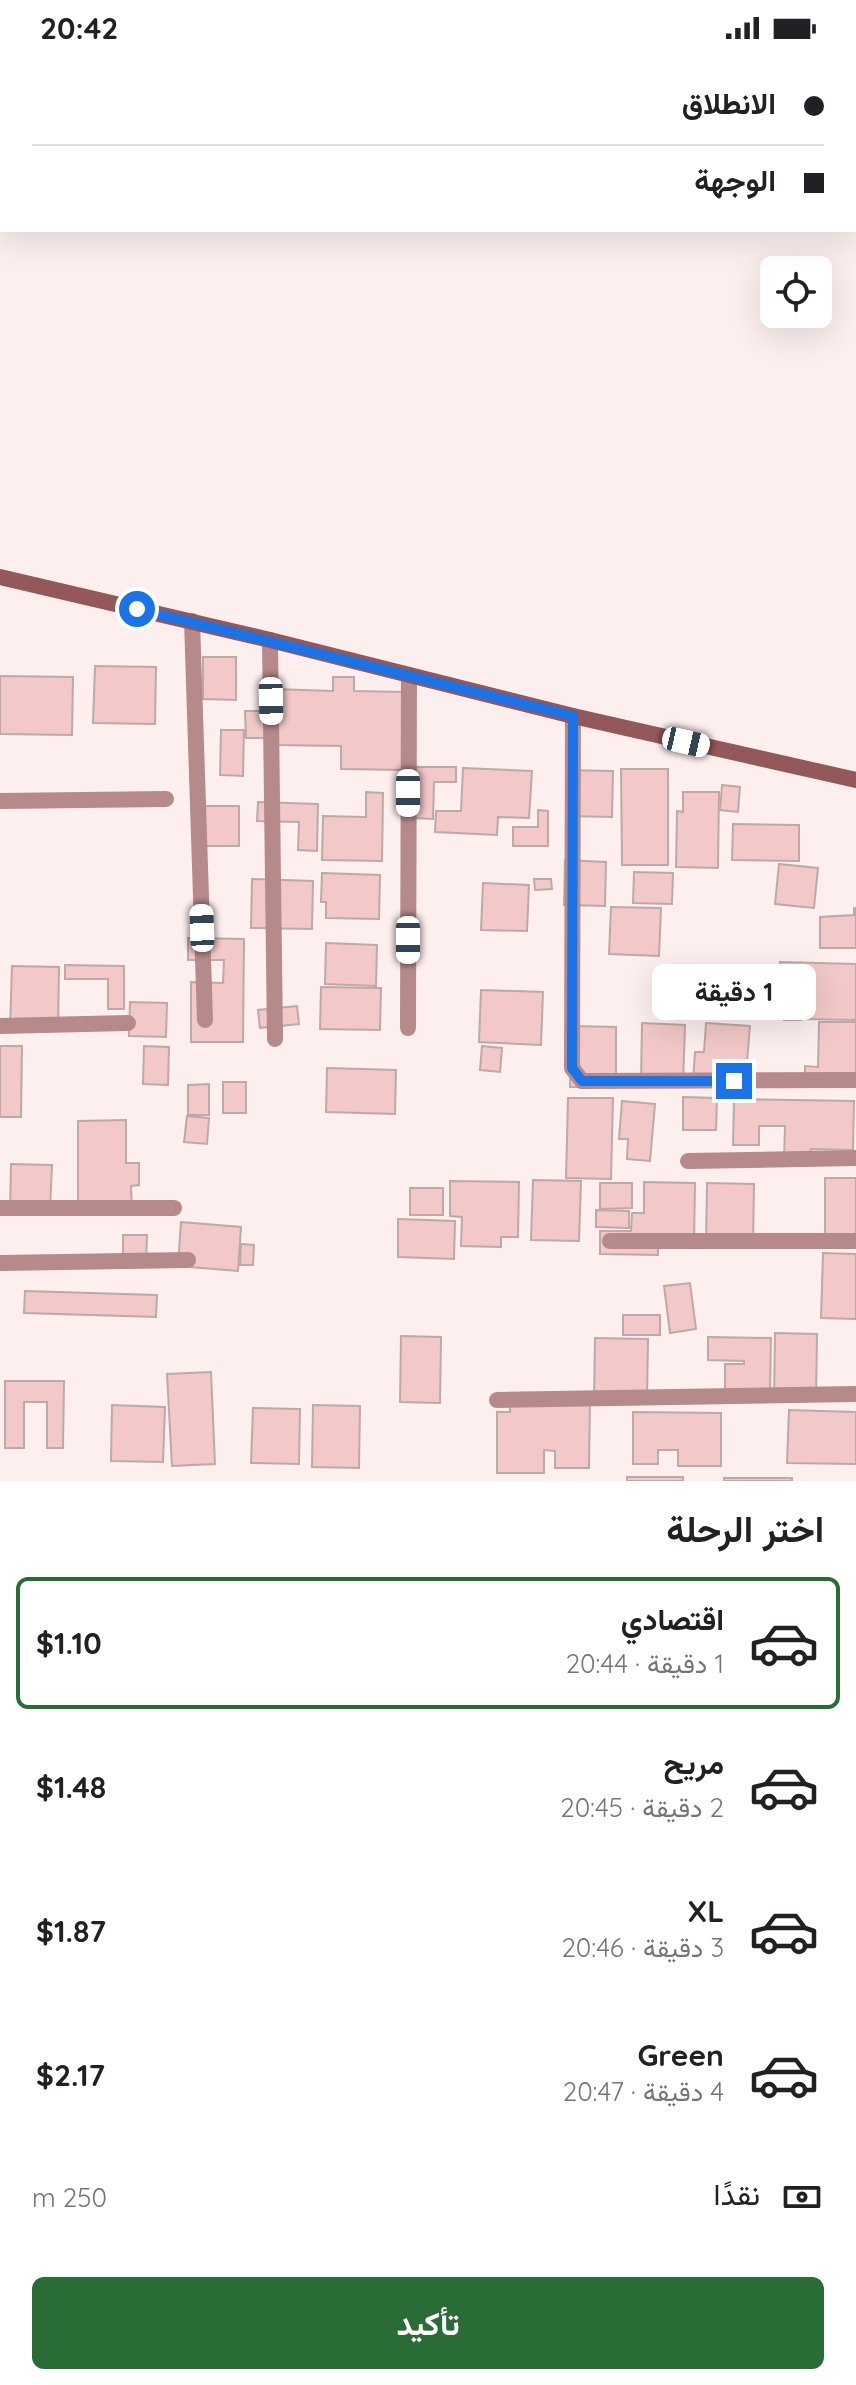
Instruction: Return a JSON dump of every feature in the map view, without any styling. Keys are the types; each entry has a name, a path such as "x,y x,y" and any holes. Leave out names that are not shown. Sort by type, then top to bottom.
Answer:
{"street":[{"path":"0,577 192,621 573,716 856,780"},
{"path":"192,621 205,1020"},
{"path":"270,640 275,1039"},
{"path":"408,1028 409,675"},
{"path":"573,716 572,1068 582,1081 856,1080"},
{"path":"0,801 166,799"},
{"path":"0,1026 128,1023"},
{"path":"688,1161 856,1158"},
{"path":"0,1208 174,1208"},
{"path":"610,1241 856,1241"},
{"path":"0,1263 188,1260"},
{"path":"497,1400 856,1394"}],"building":[{"path":"203,657 236,657 236,700 203,699"},
{"path":"95,666 156,667 155,724 93,723"},
{"path":"0,676 73,677 72,735 0,734"},
{"path":"333,677 354,677 354,691 407,692 405,770 341,769 341,746 274,745 275,689 333,691"},
{"path":"245,711 268,711 268,738 246,738"},
{"path":"221,730 244,730 243,776 220,775"},
{"path":"415,767 456,767 456,782 434,782 433,819 415,818"},
{"path":"463,768 532,771 529,818 498,817 497,835 435,832 436,811 461,811"},
{"path":"621,769 668,769 668,865 622,865"},
{"path":"568,770 613,771 612,817 567,816"},
{"path":"722,785 740,787 738,812 720,810"},
{"path":"366,792 383,793 382,861 322,860 323,816 366,817"},
{"path":"683,792 719,792 718,868 676,867 677,811 683,812"},
{"path":"258,802 318,804 317,851 298,850 299,822 257,821"},
{"path":"205,806 239,806 239,846 205,846"},
{"path":"538,810 548,811 548,846 513,846 513,827 538,827"},
{"path":"733,824 799,825 799,861 732,860"},
{"path":"565,860 606,862 605,906 564,905"},
{"path":"779,864 818,868 814,908 775,904"},
{"path":"634,872 673,873 672,904 633,903"},
{"path":"322,873 380,875 379,919 326,918 326,902 321,902"},
{"path":"252,879 313,881 312,929 251,928"},
{"path":"534,879 551,879 552,889 535,890"},
{"path":"483,883 529,885 527,931 481,930"},
{"path":"611,907 661,908 659,956 609,954"},
{"path":"854,908 856,948 820,948 820,917 854,915"},
{"path":"188,938 244,939 243,1042 191,1042 191,982 223,983 224,960 188,960"},
{"path":"326,943 377,945 376,986 325,984"},
{"path":"780,962 856,964 856,1020 802,1019 802,998 779,998"},
{"path":"65,965 124,966 124,1009 108,1009 108,979 65,979"},
{"path":"12,966 59,967 58,1031 10,1029"},
{"path":"321,987 381,988 380,1030 320,1029"},
{"path":"481,990 543,992 541,1045 479,1042"},
{"path":"130,1002 167,1003 166,1037 129,1036"},
{"path":"784,1004 800,1004 801,1020 784,1020"},
{"path":"297,1006 299,1024 260,1028 258,1010"},
{"path":"819,1022 856,1022 856,1084 805,1083 805,1066 818,1067"},
{"path":"642,1023 685,1025 683,1085 641,1084"},
{"path":"706,1023 750,1026 745,1084 693,1080 695,1052 704,1052"},
{"path":"571,1026 616,1027 616,1080 599,1087 570,1087"},
{"path":"0,1046 22,1046 21,1117 0,1117"},
{"path":"144,1046 169,1047 168,1085 143,1084"},
{"path":"482,1046 502,1048 500,1072 480,1070"},
{"path":"327,1068 396,1070 395,1114 326,1112"},
{"path":"223,1082 246,1082 246,1113 223,1113"},
{"path":"209,1084 209,1115 188,1115 188,1085"},
{"path":"683,1097 717,1098 716,1130 683,1130"},
{"path":"568,1098 613,1098 611,1179 566,1178"},
{"path":"734,1099 854,1101 853,1150 811,1149 811,1161 784,1160 785,1126 759,1126 759,1145 733,1145"},
{"path":"622,1101 655,1104 650,1161 627,1159 628,1139 619,1139"},
{"path":"187,1116 209,1118 207,1144 184,1142"},
{"path":"126,1120 126,1163 139,1163 139,1185 131,1186 132,1210 78,1210 78,1121"},
{"path":"11,1164 52,1165 50,1210 10,1209"},
{"path":"825,1178 856,1178 856,1239 825,1239"},
{"path":"533,1180 581,1181 579,1241 531,1240"},
{"path":"450,1181 519,1182 518,1237 501,1237 501,1247 461,1246 462,1217 450,1216"},
{"path":"644,1182 695,1183 694,1245 658,1244 658,1255 600,1254 600,1231 631,1231 632,1213 644,1213"},
{"path":"600,1183 632,1183 632,1208 600,1209"},
{"path":"707,1183 754,1184 753,1244 706,1243"},
{"path":"410,1188 443,1188 443,1215 410,1215"},
{"path":"596,1210 629,1211 629,1228 596,1227"},
{"path":"398,1219 455,1221 454,1259 398,1257"},
{"path":"181,1222 241,1227 238,1271 178,1266"},
{"path":"123,1235 147,1235 146,1263 123,1263"},
{"path":"241,1244 254,1245 253,1265 240,1265"},
{"path":"823,1253 856,1254 856,1319 821,1318"},
{"path":"690,1283 696,1329 670,1333 664,1286"},
{"path":"25,1291 157,1295 156,1317 24,1313"},
{"path":"623,1315 660,1315 660,1335 623,1335"},
{"path":"775,1333 817,1334 816,1400 774,1399"},
{"path":"401,1336 441,1337 440,1403 400,1402"},
{"path":"708,1337 771,1338 770,1393 725,1392 725,1364 744,1364 744,1361 708,1360"},
{"path":"595,1338 648,1339 647,1401 594,1400"},
{"path":"211,1372 215,1464 172,1466 167,1374"},
{"path":"5,1381 64,1381 63,1448 47,1448 47,1402 24,1402 24,1448 5,1448"},
{"path":"510,1399 590,1400 589,1468 555,1468 555,1451 544,1450 544,1473 497,1473 497,1412 510,1412"},
{"path":"112,1405 165,1407 163,1462 111,1461"},
{"path":"313,1405 360,1406 359,1468 312,1467"},
{"path":"253,1408 300,1409 299,1464 251,1463"},
{"path":"789,1410 856,1412 856,1464 787,1463"},
{"path":"633,1412 721,1413 721,1466 678,1466 678,1450 658,1450 658,1464 633,1464"},
{"path":"627,1477 683,1477 683,1481 627,1481"},
{"path":"724,1478 792,1478 792,1481 724,1481"}],"route":[{"path":"137,609 573,716 572,1068 582,1081 734,1081"}]}
